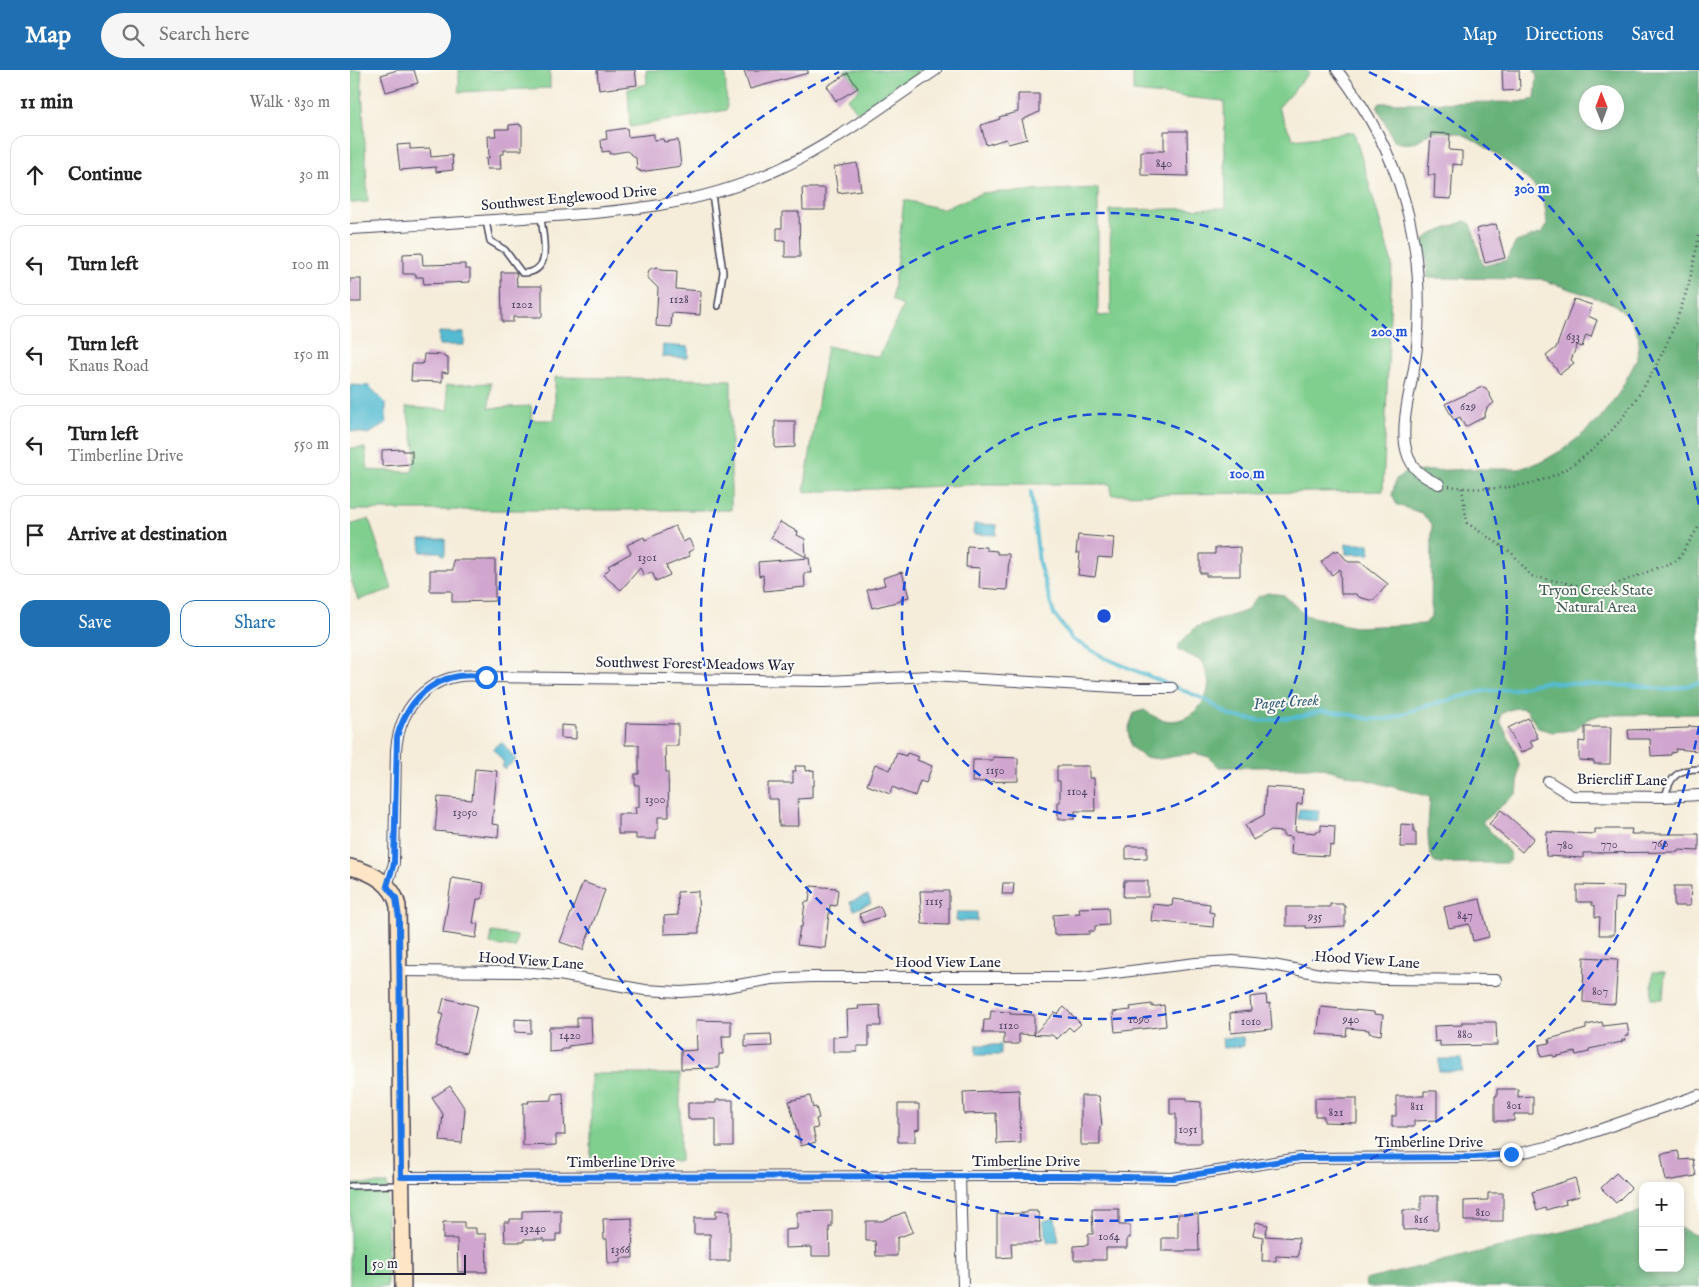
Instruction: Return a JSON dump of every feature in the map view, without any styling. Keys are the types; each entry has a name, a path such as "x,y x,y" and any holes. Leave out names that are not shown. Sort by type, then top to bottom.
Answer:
{"street":[{"name":"Southwest Englewood Drive","path":"350,229 611,212 659,206 712,194 734,188 780,169 824,145 936,70"},
{"path":"1337,70 1374,124 1393,164 1405,201 1416,252 1420,312 1417,350 1404,430 1405,445 1408,458 1414,469 1426,479 1439,484"},
{"name":"Southwest Forest Meadows Way","path":"387,886 394,863 396,750 401,722 408,709 427,689 439,682 452,678 468,676 827,681 930,676 1133,688 1172,688"},
{"name":"Briercliff Lane","path":"1548,782 1572,796 1665,797 1699,795"},
{"path":"350,867 373,875 387,886 393,892 398,906 402,1287"},
{"name":"Hood View Lane","path":"399,971 551,974 584,978 645,990 681,992 709,990 772,979 811,977 1082,977 1214,961 1251,962 1325,975 1384,979 1496,980"},
{"name":"Timberline Drive","path":"401,1181 960,1176 1173,1178 1300,1158 1475,1157 1533,1151 1556,1145 1699,1095"},
{"path":"960,1176 963,1287"}],"lane":[{"path":"712,194 723,272 718,306"},
{"path":"486,220 490,241 505,250 522,273 529,273 538,269 544,261 541,217"},
{"path":"1665,797 1668,784 1676,774 1688,769 1699,769"},
{"path":"350,1186 401,1181"}],"path":[{"path":"1439,484 1462,488 1515,485 1549,477 1594,450 1612,431 1642,389 1662,353 1679,311 1692,271 1699,234"},
{"path":"1462,488 1467,522 1512,553 1531,576 1601,590 1678,560 1699,526"}],"green space":[{"path":"350,70 361,70 368,202 350,203"},
{"path":"459,70 550,70 550,88 459,92"},
{"path":"646,70 725,70 727,110 630,127 628,89 647,84"},
{"path":"844,70 924,70 858,113 847,99 860,89"},
{"path":"1133,70 1307,70 1309,73 1278,108 1293,139 1354,132 1392,264 1383,491 1111,495 1111,484 988,484 804,492 827,346 879,357 903,306 892,300 904,200 943,209 982,193 1098,188 1098,316 1111,315 1110,210 1226,208 1224,101 1133,92"},
{"name":"Tryon Creek State Natural Area","path":"1534,70 1699,70 1699,714 1600,715 1588,719 1574,730 1553,732 1538,728 1526,709 1513,709 1501,714 1500,721 1518,760 1517,793 1482,822 1511,854 1509,861 1505,863 1435,863 1428,841 1430,797 1319,767 1219,767 1209,757 1194,753 1160,759 1144,757 1131,747 1128,730 1134,713 1144,710 1159,719 1172,721 1192,714 1203,703 1208,689 1208,682 1203,662 1179,650 1179,644 1196,627 1246,611 1257,597 1268,593 1284,595 1305,615 1354,627 1425,624 1431,617 1432,524 1421,513 1397,505 1392,495 1396,479 1406,472 1519,469 1543,461 1564,449 1584,433 1601,417 1619,393 1637,359 1639,337 1630,319 1614,304 1540,279 1428,278 1424,240 1430,235 1465,221 1471,224 1483,266 1506,260 1516,242 1542,233 1547,226 1544,204 1539,192 1525,177 1502,158 1466,136 1455,132 1431,131 1414,142 1405,144 1394,141 1377,106 1380,103 1527,102 1535,98 1537,77"},
{"path":"555,377 731,380 731,510 350,510 350,448 365,448 368,470 412,472 416,452 406,407 449,410 446,385 491,383 489,408 531,406 532,420 555,420"},
{"path":"369,519 392,589 358,600 350,576 350,525"},
{"path":"492,932 517,936 515,948 490,944"},
{"path":"1653,972 1665,972 1663,999 1651,999"},
{"path":"591,1074 680,1074 680,1161 591,1161"},
{"path":"350,1184 387,1184 387,1287 350,1287"},
{"path":"1639,1213 1639,1272 1684,1272 1684,1230 1699,1237 1699,1287 1366,1287 1365,1280"}],"water":[{"path":"439,332 464,333 464,345 439,345"},
{"path":"663,345 688,347 688,358 662,357"},
{"path":"350,385 369,386 386,403 386,423 369,434 350,431"},
{"path":"974,524 997,525 996,535 973,534"},
{"path":"420,539 445,539 445,555 442,555 441,552 421,552"},
{"path":"1346,544 1369,544 1370,554 1346,554"},
{"path":"502,742 516,760 504,769 502,765 504,763 493,748"},
{"path":"1299,809 1319,810 1318,821 1298,819"},
{"path":"868,895 871,903 854,910 850,902"},
{"path":"957,912 977,912 977,921 956,921"},
{"path":"1243,1037 1244,1046 1223,1048 1222,1038"},
{"path":"976,1045 1001,1045 1001,1055 976,1055"},
{"path":"1439,1059 1462,1059 1462,1071 1439,1071"},
{"path":"1055,1218 1059,1241 1048,1243 1043,1221"}],"building":[{"path":"397,70 414,70 418,83 386,92 381,75"},
{"path":"597,70 635,70 637,85 599,90"},
{"path":"744,70 808,70 808,73 750,89"},
{"path":"1502,70 1519,70 1520,90 1503,91"},
{"path":"848,73 858,88 836,101 827,86"},
{"path":"1018,94 1039,94 1039,112 1022,120 1027,139 1008,144 1006,139 986,145 981,125 1000,119 999,117 1018,112"},
{"path":"520,124 522,126 522,150 504,150 504,154 500,154 501,169 487,169 486,158 489,158 488,136 496,136 495,129 509,129 509,125"},
{"path":"627,128 628,137 654,134 654,140 663,139 664,142 678,140 681,166 640,172 640,170 637,170 636,158 627,151 609,154 609,151 602,152 601,140 607,139 606,131"},
{"path":"1164,131 1187,131 1188,176 1141,175 1141,151 1164,151"},
{"path":"1431,133 1450,134 1449,150 1462,151 1462,165 1453,164 1451,199 1434,198 1435,175 1428,175"},
{"path":"410,144 410,149 430,148 431,157 452,155 453,170 436,172 436,167 400,170 397,145"},
{"path":"857,163 861,190 838,193 834,167"},
{"path":"802,188 825,188 825,210 803,210"},
{"path":"782,212 799,212 800,257 785,257 785,240 777,241 777,228 782,228"},
{"path":"1496,224 1505,258 1485,263 1476,229"},
{"path":"422,253 423,265 465,264 465,269 470,269 470,282 424,284 423,277 416,277 416,274 403,274 403,254"},
{"path":"658,267 660,270 677,271 676,289 701,291 700,315 672,313 671,327 656,326 658,288 648,278 648,274 649,270"},
{"path":"501,272 516,272 517,286 542,286 542,317 513,317 513,322 502,322"},
{"path":"350,279 361,279 361,302 350,302"},
{"path":"1574,299 1592,305 1588,316 1597,320 1591,337 1586,335 1582,347 1577,345 1571,360 1574,363 1560,374 1546,356 1556,348"},
{"path":"424,354 444,355 444,357 448,358 448,373 442,372 442,382 411,381 412,364 423,364"},
{"path":"1482,387 1486,388 1494,403 1487,408 1484,417 1465,427 1460,417 1454,420 1445,404"},
{"path":"775,421 795,421 795,447 775,448"},
{"path":"403,449 403,451 412,451 412,464 382,466 382,450"},
{"path":"780,522 798,532 797,535 805,539 806,557 771,538"},
{"path":"675,526 683,542 689,539 694,549 688,552 690,556 666,566 670,575 656,581 652,572 644,575 640,568 621,590 603,575 610,568 608,566 631,553 627,545 644,537 645,540"},
{"path":"1078,535 1114,538 1112,558 1098,557 1095,577 1078,575 1080,553 1076,553"},
{"path":"967,546 986,547 986,550 997,551 997,554 1009,554 1007,590 979,588 980,568 966,567"},
{"path":"1240,547 1240,576 1206,576 1206,573 1200,573 1200,554 1215,554 1215,548"},
{"path":"1335,550 1336,552 1338,550 1348,562 1360,562 1388,584 1373,601 1359,597 1356,594 1341,594 1340,569 1332,575 1321,562"},
{"path":"809,558 811,573 804,573 805,587 764,591 763,575 759,576 758,562"},
{"path":"453,560 495,560 495,601 452,602 452,591 430,591 430,570 453,570"},
{"path":"902,572 909,597 901,599 901,601 872,608 867,590 885,585 883,578"},
{"path":"1528,718 1538,738 1530,741 1533,747 1521,753 1508,728"},
{"path":"626,723 678,724 678,746 665,746 666,772 668,772 669,817 658,817 656,839 636,839 636,834 618,834 618,814 636,814 635,807 639,807 639,785 635,785 635,774 639,774 639,745 625,745"},
{"path":"561,725 576,726 576,739 561,738"},
{"path":"1689,726 1699,727 1699,751 1675,749 1676,752 1671,753 1671,755 1651,756 1650,739 1629,739 1628,730 1689,728"},
{"path":"1585,727 1611,727 1610,764 1594,764 1594,761 1579,760 1579,741 1585,742"},
{"path":"897,753 906,756 907,753 919,757 917,760 932,766 926,783 920,781 915,796 892,787 890,794 867,785 875,764 890,770"},
{"path":"993,757 1018,758 1018,781 972,782 973,760 993,760"},
{"path":"795,766 806,766 806,771 814,770 812,798 798,799 799,826 779,826 778,799 768,799 768,783 793,783 793,771 796,771"},
{"path":"1057,766 1089,766 1089,778 1094,778 1095,811 1075,811 1075,819 1058,819 1060,781 1057,781"},
{"path":"475,769 497,771 492,824 499,825 498,837 435,831 438,797 472,800"},
{"path":"1266,787 1303,789 1302,804 1297,804 1295,831 1316,833 1316,831 1321,831 1321,825 1335,826 1334,846 1330,845 1329,856 1291,854 1292,837 1283,836 1283,832 1269,831 1253,840 1245,825 1264,815"},
{"path":"1501,810 1534,838 1522,852 1489,824"},
{"path":"1401,824 1414,825 1416,847 1400,847"},
{"path":"1595,829 1632,829 1631,834 1699,834 1699,851 1583,853 1583,858 1546,856 1547,832 1595,834"},
{"path":"1126,846 1147,846 1147,858 1126,859"},
{"path":"452,878 484,883 482,899 477,899 473,923 478,924 476,938 443,933"},
{"path":"1124,881 1148,881 1148,897 1123,897"},
{"path":"583,882 605,890 583,950 560,942"},
{"path":"1003,883 1014,883 1013,894 1002,894"},
{"path":"1577,885 1624,886 1623,899 1615,898 1614,935 1599,935 1600,917 1595,917 1595,906 1592,905 1592,902 1577,902"},
{"path":"811,886 836,888 838,890 836,906 830,905 825,948 797,945 800,927 802,927 805,902 809,902"},
{"path":"1674,886 1691,886 1690,906 1674,906"},
{"path":"698,891 699,933 664,934 664,916 678,915 677,892"},
{"path":"920,891 949,891 949,925 922,924"},
{"path":"1173,899 1210,904 1209,912 1214,913 1213,927 1151,921 1153,904 1172,906"},
{"path":"1480,899 1489,937 1473,941 1469,924 1449,928 1444,907"},
{"path":"1330,904 1343,904 1345,906 1345,926 1306,928 1306,926 1286,926 1286,907 1330,907"},
{"path":"880,906 884,916 863,923 859,914"},
{"path":"1108,907 1109,925 1095,926 1095,931 1089,931 1089,934 1054,935 1053,915 1080,913 1079,908"},
{"path":"1584,957 1618,959 1615,1004 1583,1002"},
{"path":"1266,995 1267,1004 1270,1003 1272,1029 1231,1033 1230,1013 1251,1011 1250,997"},
{"path":"444,998 477,1006 466,1053 435,1046 443,1014 440,1014"},
{"path":"1152,1004 1152,1007 1164,1005 1166,1026 1115,1032 1113,1012 1131,1010 1130,1007"},
{"path":"880,1005 881,1026 869,1026 869,1046 857,1046 857,1052 833,1052 833,1037 848,1036 847,1010 859,1009 858,1006"},
{"path":"1064,1007 1081,1024 1073,1031 1069,1027 1057,1039 1052,1035 1019,1034 1019,1044 1004,1044 1004,1033 983,1033 984,1020 990,1020 991,1011 1034,1015 1034,1034 1055,1012 1057,1014"},
{"path":"1321,1007 1374,1012 1374,1014 1383,1015 1381,1035 1369,1033 1369,1030 1347,1028 1346,1036 1317,1034"},
{"path":"577,1017 591,1017 592,1043 568,1046 568,1049 562,1049 562,1051 549,1052 549,1027 577,1027"},
{"path":"515,1019 531,1020 531,1033 515,1032"},
{"path":"696,1020 731,1021 731,1036 722,1036 723,1054 719,1054 719,1068 681,1069 681,1051 697,1050"},
{"path":"1462,1022 1496,1022 1497,1045 1440,1046 1440,1041 1435,1042 1434,1026 1462,1025"},
{"path":"1602,1022 1603,1026 1627,1023 1629,1035 1625,1036 1626,1040 1589,1049 1589,1052 1576,1055 1575,1052 1554,1057 1553,1055 1541,1057 1539,1045 1550,1043 1549,1039 1586,1029 1586,1025"},
{"path":"771,1034 772,1046 745,1047 745,1035"},
{"path":"450,1086 465,1109 462,1143 440,1141 443,1114 432,1098"},
{"path":"1497,1089 1518,1089 1518,1097 1533,1096 1533,1114 1514,1114 1514,1121 1495,1121 1495,1096 1497,1096"},
{"path":"1019,1090 1021,1143 997,1144 996,1113 964,1114 963,1092"},
{"path":"1424,1091 1437,1091 1437,1120 1414,1121 1414,1127 1392,1127 1392,1116 1396,1116 1396,1096 1424,1096"},
{"path":"563,1093 565,1135 556,1135 556,1145 523,1146 523,1103 552,1100 552,1094"},
{"path":"810,1096 813,1108 816,1107 819,1118 816,1119 818,1128 813,1129 816,1142 801,1146 789,1101"},
{"path":"1081,1096 1099,1096 1102,1126 1100,1127 1100,1145 1081,1145"},
{"path":"1170,1098 1187,1098 1187,1101 1201,1102 1201,1143 1176,1143 1176,1114 1170,1114"},
{"path":"1315,1098 1357,1098 1357,1123 1324,1122 1324,1116 1315,1116"},
{"path":"716,1100 733,1100 733,1146 716,1146 716,1119 688,1119 688,1103 716,1103"},
{"path":"898,1104 919,1104 919,1129 915,1130 915,1142 898,1142"},
{"path":"1678,1151 1680,1160 1693,1159 1696,1176 1666,1181 1661,1154"},
{"path":"1616,1173 1631,1188 1616,1203 1601,1188"},
{"path":"1575,1178 1580,1196 1565,1200 1566,1204 1537,1211 1532,1192"},
{"path":"1488,1193 1503,1193 1503,1221 1464,1221 1464,1201 1488,1200"},
{"path":"1421,1196 1438,1196 1438,1229 1403,1230 1403,1210 1421,1210"},
{"path":"1092,1209 1119,1209 1119,1225 1130,1225 1130,1238 1127,1238 1127,1248 1106,1248 1106,1260 1074,1260 1074,1246 1088,1245 1088,1234 1093,1234"},
{"path":"561,1210 561,1234 556,1234 556,1241 524,1239 524,1242 505,1242 504,1222 510,1222 510,1219 522,1219 522,1211"},
{"path":"716,1210 730,1211 730,1261 710,1261 710,1234 694,1234 694,1218 716,1218"},
{"path":"832,1211 832,1227 829,1227 830,1256 812,1256 812,1247 785,1248 785,1230 797,1229 797,1212"},
{"path":"1027,1211 1037,1211 1039,1213 1040,1243 1011,1243 1012,1257 997,1258 997,1214 1027,1213"},
{"path":"905,1212 913,1232 897,1238 897,1256 876,1256 875,1241 866,1241 866,1221 882,1221"},
{"path":"1178,1214 1198,1214 1199,1251 1162,1251 1162,1238 1178,1238"},
{"path":"632,1218 633,1258 621,1258 621,1263 608,1263 607,1239 604,1239 603,1219"},
{"path":"443,1222 464,1222 464,1228 476,1228 476,1234 486,1234 487,1272 458,1272 457,1239 443,1239"},
{"path":"1256,1222 1268,1225 1265,1236 1299,1238 1298,1257 1276,1256 1276,1261 1262,1261 1263,1237 1253,1235"}],"waterway":[{"name":"Paget Creek","path":"1031,492 1039,563 1054,614 1072,639 1105,658 1204,699 1231,716 1262,721 1322,711 1343,713 1369,719 1389,719 1425,706 1484,691 1514,689 1543,682 1644,686 1667,690 1699,683"}],"route":[{"path":"486,677 468,676 452,678 439,682 427,689 416,698 408,709 401,722 397,737 394,863 387,886 396,898 399,918 401,1177 1072,1176 1173,1178 1300,1158 1475,1157 1511,1154"}]}
